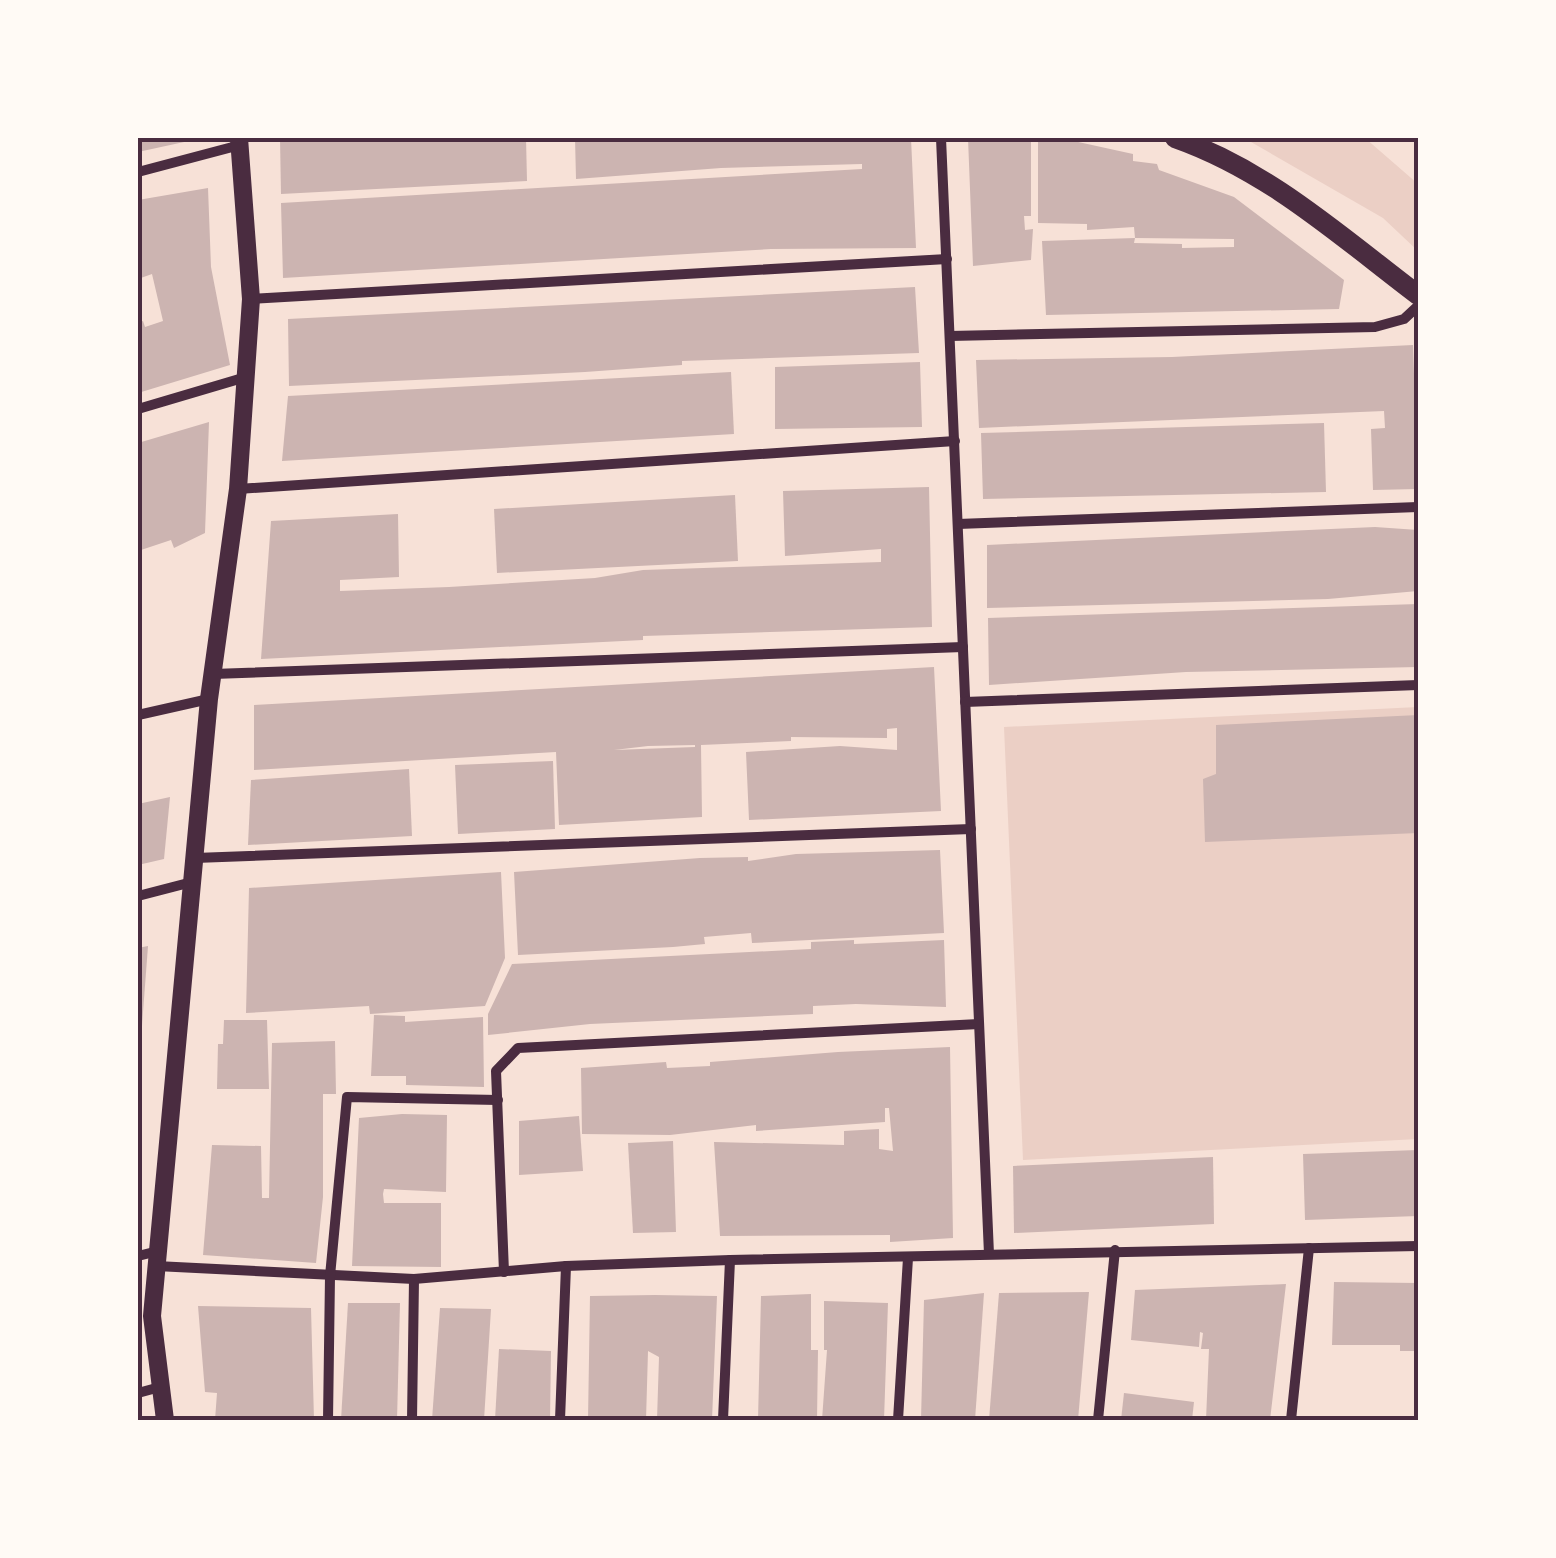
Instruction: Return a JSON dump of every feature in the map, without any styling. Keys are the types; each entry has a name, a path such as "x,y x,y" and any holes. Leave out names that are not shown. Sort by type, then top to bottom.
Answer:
{"main road":[{"path":"1175,138 1213,151 1266,181 1328,223 1418,295"}],"street":[{"path":"941,138 989,1254"},
{"path":"138,172 239,141 251,299 238,489 209,699 152,1316 164,1420"},
{"path":"251,299 946,259"},
{"path":"950,336 1375,328 1404,319 1418,306"},
{"path":"138,409 246,377"},
{"path":"238,489 954,442"},
{"path":"958,524 1418,507"},
{"path":"213,674 963,647"},
{"path":"966,702 1418,685"},
{"path":"138,715 209,699"},
{"path":"194,858 971,828"},
{"path":"138,896 192,882"},
{"path":"504,1272 496,1071 518,1048 979,1024"},
{"path":"328,1420 330,1276 347,1097 498,1100"},
{"path":"138,1256 330,1276 414,1279 566,1266 730,1260 1418,1246"},
{"path":"1302,1420 1292,1420 1309,1248"},
{"path":"1098,1420 1115,1250"},
{"path":"898,1420 908,1258"},
{"path":"723,1420 730,1260"},
{"path":"560,1420 566,1266"},
{"path":"412,1420 414,1279"},
{"path":"138,1393 160,1386"}],"shaded area":[{"path":"1244,138 1365,138 1418,184 1418,251 1383,218"},
{"path":"1418,707 1418,1139 1023,1160 1004,727"}],"building":[{"path":"138,138 198,138 198,139 138,152"},
{"path":"280,138 526,138 527,181 281,194"},
{"path":"575,138 911,138 916,248 771,249 283,278 281,203 862,169 862,164 721,168 576,179"},
{"path":"968,138 1031,138 1031,216 1024,216 1025,230 1033,229 1031,260 973,266"},
{"path":"1038,138 1060,138 1133,154 1133,161 1157,164 1159,170 1234,197 1344,280 1339,309 1046,315 1042,241 1135,238 1134,227 1087,230 1087,224 1038,223","holes":["1135,238 1234,239 1234,247 1182,248 1182,244 1134,243"]},
{"path":"208,188 211,267 230,365 138,393 138,323 143,321 145,327 163,321 152,274 138,279 138,200"},
{"path":"915,287 919,353 682,361 682,365 585,372 289,386 288,319"},
{"path":"1413,345 1418,489 1373,490 1371,429 1385,428 1384,411 979,428 976,360 1172,357"},
{"path":"920,362 922,427 775,429 775,367"},
{"path":"731,372 734,434 282,461 288,396"},
{"path":"209,422 205,533 174,548 171,540 138,551 138,443"},
{"path":"1324,423 1326,492 983,499 981,433"},
{"path":"929,487 932,627 643,636 643,640 261,659 271,521 398,514 399,577 340,580 340,591 449,587 595,578 643,570 881,562 881,549 785,556 783,491"},
{"path":"735,495 738,561 497,573 494,509"},
{"path":"1375,527 1418,530 1418,591 1328,599 987,608 987,545"},
{"path":"1418,604 1418,667 1186,672 989,685 988,618"},
{"path":"934,667 941,811 749,820 746,752 840,746 897,750 897,728 887,729 887,738 791,737 791,741 701,745 702,817 559,825 556,752 254,770 254,705","holes":["648,746 695,747 614,750"]},
{"path":"1418,715 1418,833 1205,842 1203,779 1216,774 1216,725"},
{"path":"553,761 555,829 458,834 455,765"},
{"path":"409,769 412,836 248,845 251,780"},
{"path":"170,797 164,859 138,865 138,804"},
{"path":"940,850 944,933 752,943 751,933 704,937 705,944 518,955 514,872 700,858 748,857 748,861 796,854"},
{"path":"501,872 505,958 485,1006 370,1014 369,1006 246,1013 249,888"},
{"path":"854,940 854,944 944,940 946,1007 813,1006 813,1014 590,1024 488,1035 488,1014 512,964 811,949 811,942"},
{"path":"148,946 140,1052 138,1052 138,948"},
{"path":"374,1015 405,1016 405,1022 483,1017 484,1087 406,1085 406,1076 371,1076"},
{"path":"224,1020 267,1020 269,1089 217,1089 218,1044 223,1044"},
{"path":"335,1041 336,1094 323,1094 323,1197 316,1263 203,1255 212,1145 261,1146 262,1198 269,1198 272,1043"},
{"path":"950,1047 953,1238 890,1242 890,1235 720,1236 714,1142 844,1145 844,1131 879,1129 879,1149 893,1151 889,1108 885,1108 885,1122 756,1131 756,1125 670,1135 582,1134 581,1068 666,1062 667,1068 710,1066 710,1062"},
{"path":"447,1115 446,1192 384,1189 383,1194 384,1203 441,1203 441,1267 352,1266 359,1118"},
{"path":"579,1116 583,1171 519,1175 519,1121"},
{"path":"673,1141 676,1232 633,1233 628,1143"},
{"path":"1418,1150 1418,1216 1305,1220 1303,1154"},
{"path":"1213,1157 1214,1224 1014,1233 1013,1166"},
{"path":"1334,1282 1418,1283 1418,1351 1400,1351 1400,1345 1332,1345"},
{"path":"1286,1284 1270,1420 1206,1420 1209,1349 1201,1349 1203,1333 1200,1332 1199,1347 1131,1340 1135,1290"},
{"path":"1089,1292 1078,1420 989,1420 999,1293"},
{"path":"984,1293 975,1420 921,1420 924,1300"},
{"path":"811,1294 811,1350 818,1350 817,1420 758,1420 761,1296"},
{"path":"590,1296 717,1296 712,1420 657,1420 659,1357 648,1351 646,1420 588,1420"},
{"path":"824,1301 888,1303 884,1420 822,1420 827,1350"},
{"path":"348,1303 400,1303 397,1420 341,1420"},
{"path":"198,1306 311,1308 314,1420 215,1420 217,1393 205,1392"},
{"path":"440,1308 491,1309 484,1420 432,1420"},
{"path":"499,1349 551,1351 550,1420 495,1420"},
{"path":"1124,1393 1194,1402 1192,1420 1121,1420"}]}
